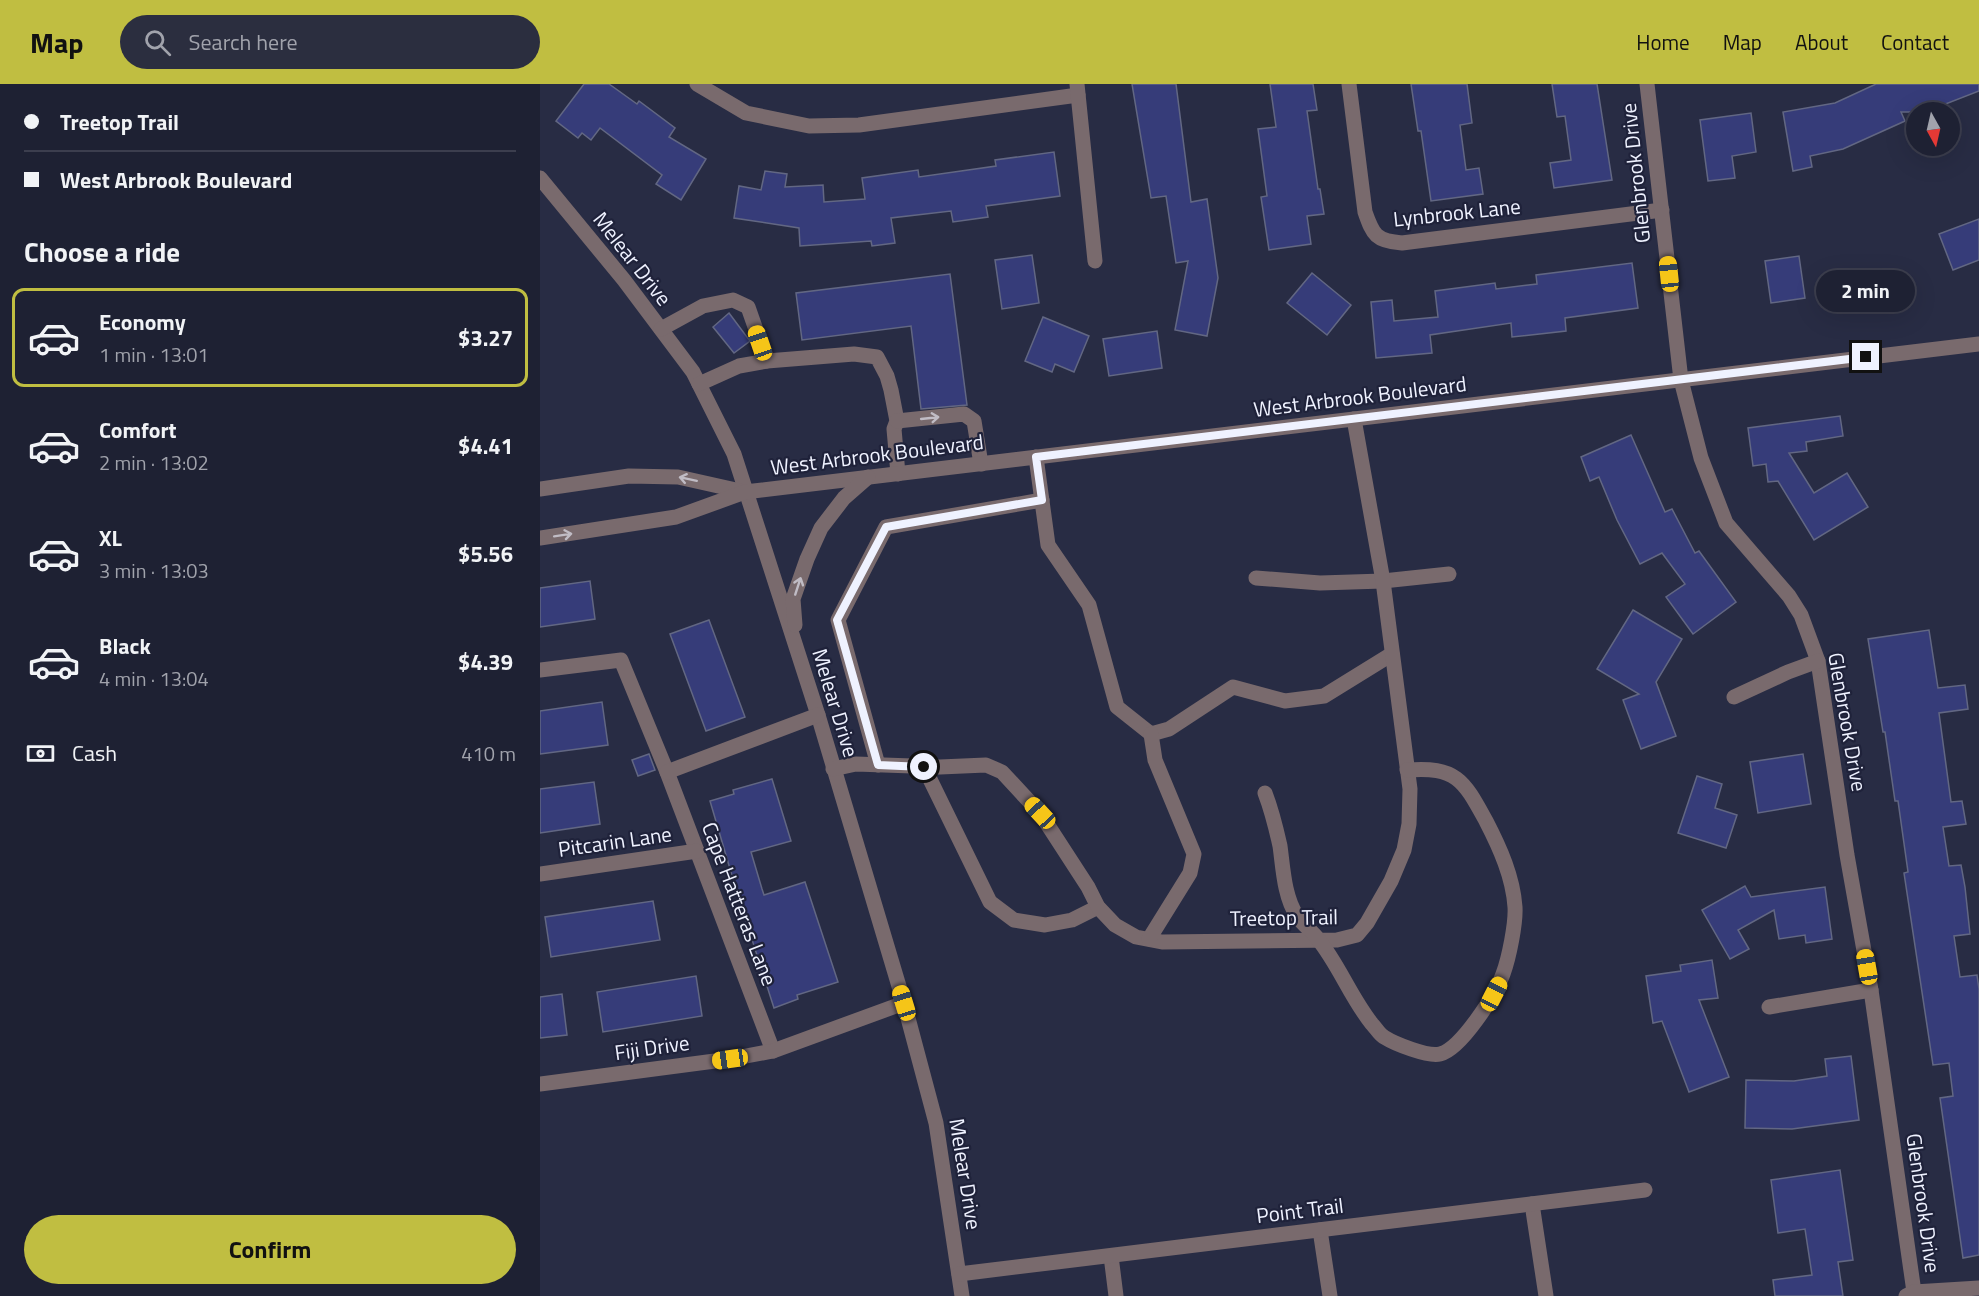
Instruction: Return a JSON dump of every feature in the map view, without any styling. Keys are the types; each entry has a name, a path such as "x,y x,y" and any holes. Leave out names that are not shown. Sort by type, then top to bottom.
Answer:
{"street":[{"path":"697,84 746,113 809,126 858,125 1078,90 1095,261"},
{"name":"Lynbrook Lane","path":"1349,84 1365,212 1371,230 1386,242 1402,243 1662,210"},
{"name":"Glenbrook Drive","path":"1647,84 1681,380 1701,458 1726,522 1789,596 1801,615 1818,661 1847,855 1871,990 1910,1294"},
{"name":"Melear Drive","path":"540,178 624,280 693,372 734,454 818,715 904,1003 936,1124 962,1296"},
{"path":"661,329 703,306 734,300 748,307 766,361"},
{"name":"West Arbrook Boulevard","path":"540,538 676,517 745,492 1979,344"},
{"path":"699,384 739,366 766,361 854,354 877,357 887,376 897,421 894,429 898,474"},
{"path":"897,421 964,414 974,421 981,464"},
{"name":"Treetop Trail","path":"833,769 856,764 924,767 986,765 1002,772 1040,813 1088,887 1098,907 1115,925 1136,937 1162,942 1337,940 1357,935 1367,923 1391,881 1404,850 1409,824 1410,789 1383,581 1354,419"},
{"path":"1036,457 1048,545 1089,604 1117,707 1152,734 1155,760 1194,854 1190,873 1149,939"},
{"name":"West Arbrook Boulevard","path":"540,489 629,476 678,477 745,492"},
{"path":"795,643 793,600 807,559 827,520 844,498 868,477"},
{"path":"878,765 837,620 886,527 1042,500"},
{"path":"1256,578 1320,583 1383,581 1449,574"},
{"path":"1152,734 1170,729 1233,687 1285,701 1324,696 1392,654"},
{"name":"Cape Hatteras Lane","path":"540,670 621,660 667,772 773,1051"},
{"path":"1734,698 1788,672 1818,661"},
{"path":"667,772 818,715"},
{"path":"924,767 990,902 1014,920 1045,925 1072,920 1098,907"},
{"path":"1265,793 1274,816 1285,884 1296,915 1319,940 1360,1009 1382,1036 1431,1055 1441,1054 1459,1041 1494,994 1509,954 1515,908 1506,863 1472,794 1461,781 1450,773 1429,768 1407,770"},
{"name":"Pitcarin Lane","path":"540,874 697,851"},
{"path":"1769,1007 1871,990"},
{"name":"Fiji Drive","path":"540,1084 730,1059 773,1051 904,1003"},
{"name":"Point Trail","path":"959,1274 1645,1190"},
{"path":"1532,1204 1546,1296"},
{"path":"1320,1230 1330,1296"},
{"path":"1111,1256 1116,1296"},
{"path":"1910,1294 1979,1288"}],"building":[{"path":"584,84 609,84 637,104 639,101 675,128 669,137 706,159 681,200 656,184 662,175 600,128 591,140 582,133 578,138 556,121"},
{"path":"1132,84 1176,84 1191,202 1207,199 1218,278 1207,336 1175,330 1188,261 1176,263 1166,196 1151,198"},
{"path":"1270,84 1313,84 1317,110 1307,111 1318,189 1320,189 1324,214 1307,216 1311,244 1269,250 1261,197 1267,196 1258,129 1276,127"},
{"path":"1411,84 1467,84 1472,123 1460,125 1466,170 1479,168 1483,194 1431,201 1421,131 1418,131"},
{"path":"1552,84 1597,84 1612,180 1554,188 1550,163 1571,160 1565,116 1557,117"},
{"path":"1876,84 1979,84 1979,91 1951,102 1906,102 1906,112 1901,112 1905,121 1843,149 1810,156 1812,167 1793,171 1783,112 1835,103"},
{"path":"1751,113 1756,152 1732,156 1735,178 1708,181 1700,120"},
{"path":"1054,152 1060,196 986,206 988,217 953,222 951,211 891,218 895,243 872,246 871,241 800,246 799,228 734,218 739,186 761,190 765,171 787,174 785,187 823,185 824,202 865,199 862,178 918,170 919,177 996,166 995,160"},
{"path":"1979,219 1979,260 1953,270 1939,234"},
{"path":"1032,255 1039,303 1002,309 995,260"},
{"path":"1799,256 1805,298 1771,303 1765,261"},
{"path":"1632,263 1638,308 1565,318 1566,331 1512,337 1511,323 1430,335 1432,353 1376,358 1371,302 1392,300 1394,321 1438,317 1435,291 1495,283 1496,289 1537,284 1536,275"},
{"path":"1312,273 1351,305 1327,335 1287,303"},
{"path":"950,274 967,405 921,409 911,326 802,340 796,293"},
{"path":"729,313 750,341 734,353 713,327"},
{"path":"1043,317 1089,336 1074,372 1055,364 1052,372 1025,361"},
{"path":"1157,331 1162,368 1109,376 1103,339"},
{"path":"1840,416 1843,436 1806,442 1807,451 1789,453 1814,493 1847,473 1868,507 1814,540 1778,481 1768,482 1766,464 1753,466 1748,428"},
{"path":"1631,435 1665,512 1672,509 1695,553 1699,551 1736,602 1693,634 1666,597 1685,584 1662,553 1640,564 1617,520 1599,477 1590,481 1581,457"},
{"path":"590,581 595,619 540,627 540,588"},
{"path":"1633,610 1682,639 1656,682 1676,736 1641,749 1623,700 1639,694 1597,669"},
{"path":"709,620 745,717 706,731 670,634"},
{"path":"1929,630 1938,688 1965,685 1968,709 1939,713 1951,802 1962,801 1966,824 1943,827 1949,866 1961,865 1970,934 1954,936 1960,977 1977,975 1979,989 1979,1255 1963,1258 1940,1098 1953,1096 1949,1063 1933,1065 1904,873 1908,872 1898,801 1895,801 1868,639"},
{"path":"602,702 608,745 540,754 540,711"},
{"path":"649,754 655,770 638,776 632,760"},
{"path":"1803,754 1811,804 1758,813 1750,762"},
{"path":"1697,776 1722,784 1715,808 1737,815 1726,848 1678,833"},
{"path":"772,779 791,841 751,852 762,889 764,895 805,882 838,982 797,995 798,999 774,1008 710,801 734,794 733,790"},
{"path":"594,782 600,824 540,833 540,789"},
{"path":"1745,886 1751,897 1825,887 1832,939 1806,943 1805,935 1779,939 1774,910 1738,930 1749,949 1730,959 1702,910"},
{"path":"653,901 660,940 551,957 545,917"},
{"path":"1712,960 1718,998 1699,1000 1729,1077 1689,1092 1662,1021 1653,1023 1646,976 1681,971 1680,965"},
{"path":"696,976 702,1016 603,1032 597,992"},
{"path":"562,994 567,1035 540,1038 540,997"},
{"path":"1851,1056 1859,1120 1792,1129 1745,1128 1746,1080 1794,1081 1827,1076 1825,1059"},
{"path":"1840,1170 1853,1260 1838,1262 1843,1296 1775,1296 1773,1280 1812,1275 1805,1229 1778,1233 1771,1180"}],"route":[{"path":"924,767 878,765 837,620 886,527 1042,500 1036,457 1866,357"}]}
